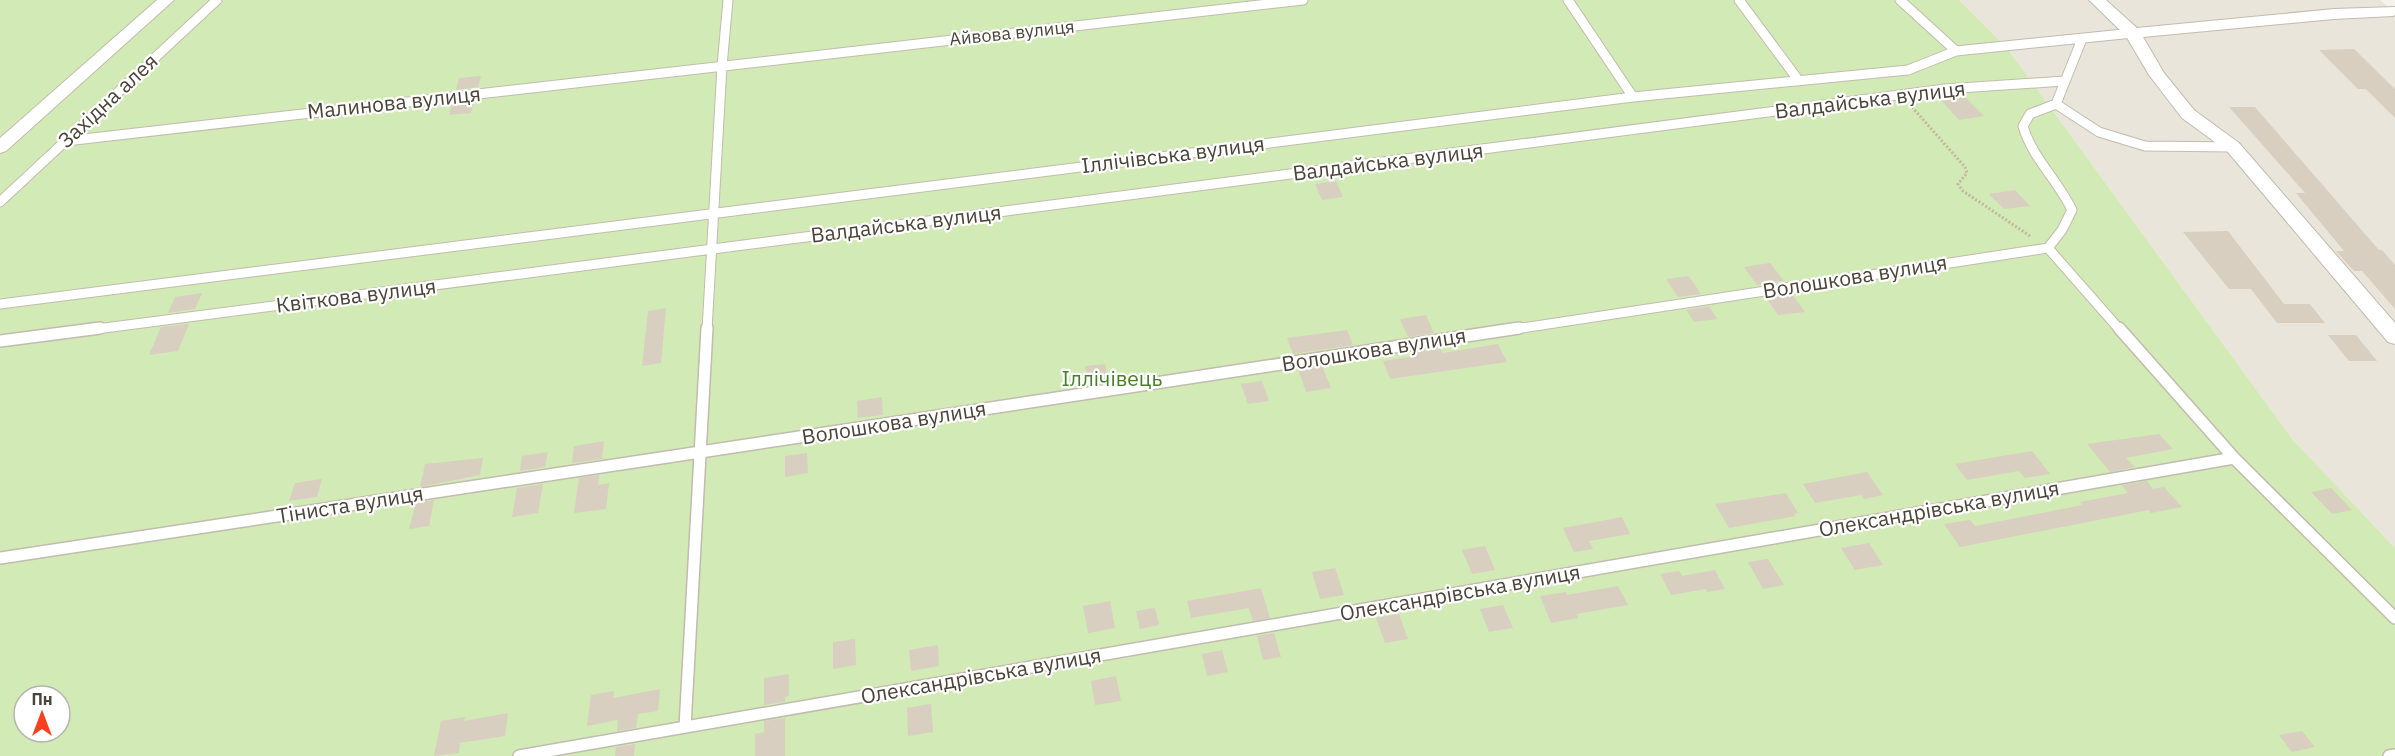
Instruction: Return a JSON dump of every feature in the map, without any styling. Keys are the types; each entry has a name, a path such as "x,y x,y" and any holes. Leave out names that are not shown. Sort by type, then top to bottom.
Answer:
{"street":[{"path":"0,147 166,0"},
{"path":"2097,0 2133,33 2157,75 2188,114 2233,147 2395,338"},
{"path":"2380,0 2394,12"},
{"path":"2133,33 2334,14 2394,12"}],"lane":[{"name":"Західна алея","path":"0,202 217,0"},
{"path":"685,727 711,250 728,0"},
{"name":"Айвова вулиця","path":"722,66 1303,0"},
{"path":"1568,0 1633,97"},
{"path":"1739,0 1799,81"},
{"path":"1900,0 1956,51"},
{"name":"Іллічівська вулиця","path":"0,304 1633,97 1908,70 1956,51 2133,33"},
{"path":"2082,39 2056,104 2030,114 2023,126 2025,140 2067,195 2072,210 2062,230 2048,248 2234,458 2395,618"},
{"name":"Малинова вулиця","path":"66,141 722,66"},
{"name":"Валдайська вулиця","path":"711,250 1945,90 2065,81"},
{"path":"2056,104 2099,132 2145,146 2233,147"},
{"name":"Волошкова вулиця","path":"700,453 2048,248"},
{"name":"Квіткова вулиця","path":"0,341 711,250"},
{"name":"Тіниста вулиця","path":"0,558 700,453"},
{"name":"Олександрівська вулиця","path":"519,756 2234,458"},
{"path":"2389,756 2395,755"}],"path":[{"path":"1902,96 1965,167 1967,172 1958,184 1963,191 2048,248"}],"shaded area":[{"path":"1959,0 2380,0 2395,13 2395,548 2293,440 2006,47"}],"green space":[{"name":"Іллічівець","path":"0,0 1959,0 2006,47 2293,440 2395,548 2395,756 0,756"}],"building":[{"path":"2354,49 2395,89 2395,118 2366,89 2358,89 2319,50"},
{"path":"481,76 478,87 456,90 459,78"},
{"path":"1965,97 1984,116 1959,120 1941,100"},
{"path":"474,101 471,113 449,115 452,104"},
{"path":"2229,107 2255,107 2379,250 2382,250 2395,265 2395,309 2362,271 2354,271 2336,251 2344,251 2296,193 2305,193"},
{"path":"1336,181 1343,197 1322,200 1315,184"},
{"path":"2015,190 2030,206 2004,209 1989,194"},
{"path":"2228,231 2284,304 2310,304 2325,323 2277,323 2251,289 2229,289 2183,232"},
{"path":"1770,263 1784,281 1757,285 1744,267"},
{"path":"1689,276 1701,294 1678,297 1666,279"},
{"path":"202,293 195,309 168,313 175,297"},
{"path":"1792,294 1805,312 1778,315 1766,298"},
{"path":"1709,306 1717,319 1694,322 1686,310"},
{"path":"666,308 661,363 642,366 648,311"},
{"path":"1426,315 1434,333 1408,337 1400,319"},
{"path":"189,324 178,351 149,355 161,327"},
{"path":"1347,330 1353,345 1293,354 1287,338"},
{"path":"2328,335 2356,335 2377,361 2349,361"},
{"path":"1498,344 1507,362 1390,379 1383,361 1416,356 1414,352 1440,348 1443,353"},
{"path":"1105,364 1108,382 1089,385 1085,366"},
{"path":"1322,366 1331,388 1306,392 1298,369"},
{"path":"1262,381 1269,401 1248,404 1241,384"},
{"path":"882,397 883,415 858,418 857,401"},
{"path":"2159,434 2173,449 2126,458 2135,467 2110,472 2087,444"},
{"path":"604,441 602,459 572,463 574,446"},
{"path":"2032,451 2050,474 2025,478 2019,471 1967,480 1955,464"},
{"path":"548,452 545,467 520,471 522,456"},
{"path":"807,453 808,473 785,477 785,456"},
{"path":"483,458 480,475 420,487 425,464"},
{"path":"1867,472 1883,495 1864,499 1862,495 1815,503 1803,484"},
{"path":"599,475 598,485 609,483 606,509 574,513 579,478"},
{"path":"322,479 317,497 289,501 295,483"},
{"path":"2147,481 2153,489 2164,487 2182,507 2151,513 2149,510 1960,547 1944,524 1970,520 1975,526 2082,505 2080,502 2128,493 2122,485"},
{"path":"543,484 538,513 512,517 517,488"},
{"path":"2331,488 2352,510 2332,514 2311,492"},
{"path":"1786,493 1798,513 1794,514 1796,516 1729,528 1715,504"},
{"path":"434,500 429,526 409,529 416,503"},
{"path":"1622,517 1630,534 1589,541 1593,549 1574,552 1563,528"},
{"path":"1869,543 1883,565 1855,570 1841,548"},
{"path":"1485,546 1495,570 1472,574 1462,550"},
{"path":"1768,559 1784,585 1763,589 1748,562"},
{"path":"1335,568 1344,595 1320,599 1312,572"},
{"path":"1715,570 1725,589 1707,592 1706,589 1671,595 1660,574 1679,571 1682,576"},
{"path":"1618,586 1628,605 1576,614 1578,618 1551,623 1540,596 1566,592 1567,595"},
{"path":"1261,588 1270,618 1253,621 1249,608 1191,618 1187,601"},
{"path":"1110,601 1115,628 1088,633 1083,606"},
{"path":"1503,605 1513,628 1489,632 1480,609"},
{"path":"1155,608 1159,625 1140,629 1136,611"},
{"path":"1399,614 1408,639 1385,643 1376,618"},
{"path":"1274,633 1281,657 1263,660 1257,636"},
{"path":"855,639 856,665 833,669 833,642"},
{"path":"938,645 939,666 911,671 909,650"},
{"path":"1222,650 1228,672 1207,676 1202,654"},
{"path":"789,674 789,696 785,697 785,702 764,705 764,678"},
{"path":"1116,676 1121,701 1095,705 1091,681"},
{"path":"660,689 658,711 638,714 636,728 617,731 618,720 587,726 591,695 614,691 613,698"},
{"path":"931,704 933,732 908,736 907,708"},
{"path":"508,713 505,736 460,743 459,753 434,756 441,721 465,717 464,721"},
{"path":"785,718 785,756 755,756 755,734 764,732 764,721"},
{"path":"2302,731 2315,747 2292,752 2279,735"},
{"path":"635,744 634,756 615,756 616,747"}]}
